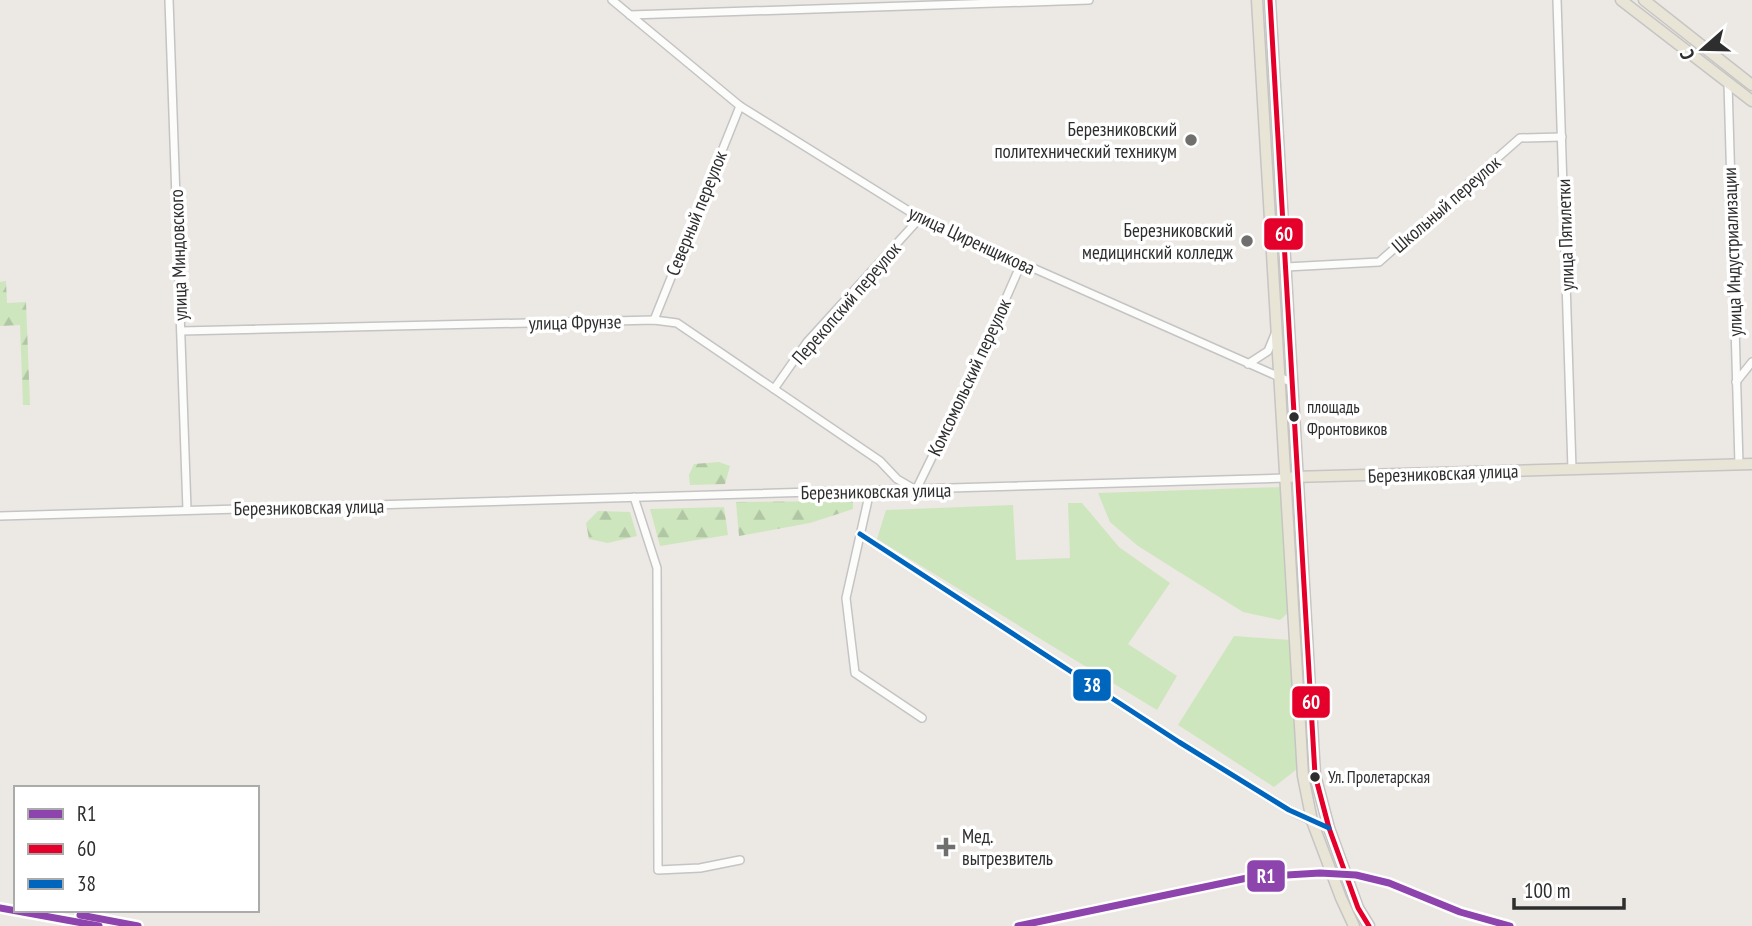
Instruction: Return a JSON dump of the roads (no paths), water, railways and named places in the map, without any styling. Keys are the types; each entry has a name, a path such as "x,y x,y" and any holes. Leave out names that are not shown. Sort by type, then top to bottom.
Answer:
{"main road":[{"path":"1257,0 1303,776 1312,821 1354,926"},
{"path":"1270,0 1315,775 1329,828 1358,908 1369,926"},
{"path":"1621,0 1752,101"},
{"path":"1644,18 1648,3 1752,85"},
{"name":"Березниковская улица","path":"1285,478 1752,464"},
{"path":"1312,821 1329,828"}],"street":[{"name":"улица Миндовского","path":"169,0 187,510"},
{"name":"улица Циренщикова","path":"611,0 740,106 920,218 1293,383"},
{"path":"629,15 1089,0"},
{"name":"улица Пятилетки","path":"1558,0 1572,469"},
{"name":"улица Индустриализации","path":"1728,83 1739,464"},
{"name":"Северный переулок","path":"654,320 740,106"},
{"name":"Школьный переулок","path":"1286,267 1379,262 1520,138 1562,137"},
{"name":"Перекопский переулок","path":"774,389 807,342 920,218"},
{"name":"Комсомольский переулок","path":"916,490 975,369 1021,264"},
{"name":"улица Фрунзе","path":"181,331 654,320 677,323 880,461 897,479 916,490"},
{"path":"1248,364 1268,352 1276,330"},
{"path":"1736,382 1752,362"},
{"name":"Березниковская улица","path":"0,516 1285,478"},
{"path":"870,491 846,598 855,673 922,718"},
{"path":"634,497 657,568 658,870 700,869 740,860"},
{"path":"860,534 1179,742 1289,810 1312,821"}],"place":[{"name":"Березниковский политехнический техникум","path":"1191,140"},
{"name":"Березниковский медицинский колледж","path":"1247,241"},
{"name":"площадь Фронтовиков","path":"1294,417"},
{"name":"Ул. Пролетарская","path":"1315,777"},
{"name":"Мед. вытрезвитель","path":"946,847"}]}
